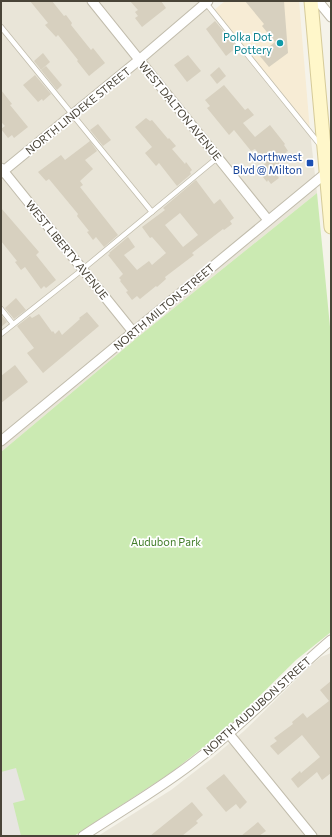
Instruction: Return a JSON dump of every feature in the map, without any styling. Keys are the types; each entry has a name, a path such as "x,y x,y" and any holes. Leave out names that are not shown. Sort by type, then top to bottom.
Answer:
{"main road":[{"path":"311,1 331,227"}],"street":[{"name":"WEST DALTON AVENUE","path":"92,1 268,220"},
{"path":"318,1 331,17"},
{"name":"NORTH LINDEKE STREET","path":"2,171 73,115 206,2"},
{"name":"WEST LIBERTY AVENUE","path":"2,171 134,333"},
{"name":"NORTH MILTON STREET","path":"1,442 326,172"},
{"name":"NORTH AUDUBON STREET","path":"87,835 198,759 229,734 299,667 331,640"},
{"path":"229,734 312,836"}],"lane":[{"path":"206,2 324,150"},
{"path":"1,26 152,212"},
{"path":"1,334 83,269 217,158"},
{"path":"1,309 13,324"}],"shaded area":[{"path":"1,1 206,1 310,131 317,193 138,337 1,452"},
{"path":"225,1 299,1 310,131 213,11"},
{"path":"331,653 331,836 98,836 171,790 211,759 244,731 310,666 321,657"},
{"path":"16,768 25,800 13,803 21,836 1,836 1,772"}],"green space":[{"name":"Audubon Park","path":"317,193 331,337 331,632 296,660 226,729 172,772 74,836 1,836 1,452 138,337"}],"building":[{"path":"30,1 52,1 64,16 66,15 72,23 71,25 91,50 93,48 105,63 89,76 58,35 56,37 45,25 48,23"},
{"path":"130,1 161,1 166,8 142,27 135,18 138,16 135,12 138,10"},
{"path":"245,1 284,1 288,53 269,67 259,55 275,42 262,26 264,24"},
{"path":"215,21 237,47 226,56 206,29"},
{"path":"43,53 50,62 41,70 34,61"},
{"path":"188,55 201,71 187,82 174,65"},
{"path":"46,66 62,85 57,90 41,70"},
{"path":"219,67 226,76 217,84 210,75"},
{"path":"35,75 51,94 43,101 42,99 38,102 23,85"},
{"path":"224,85 245,110 248,108 254,115 243,123 255,137 270,125 285,144 284,145 288,151 286,152 291,158 277,170 279,172 276,174 279,178 271,184 268,180 267,182 257,170 266,163 255,149 251,151 234,130 229,135 207,108 210,106 205,100"},
{"path":"1,90 12,104 10,105 28,127 14,138 12,135 8,138 1,129 5,126 1,122"},
{"path":"146,118 150,121 152,120 168,139 169,138 176,146 172,149 192,170 190,172 191,174 177,186 159,163 156,166 145,153 152,147 135,127"},
{"path":"98,124 111,140 103,146 90,130"},
{"path":"90,141 97,151 85,160 93,169 80,181 83,185 80,187 118,235 104,247 96,237 93,240 87,232 89,231 77,216 78,214 49,179 46,181 38,172 61,155 65,160"},
{"path":"196,180 214,204 220,199 234,218 230,221 232,224 224,230 223,229 192,253 194,255 165,277 166,279 157,287 156,286 140,299 137,296 132,300 126,292 128,291 120,281 121,280 119,278 123,274 108,255 128,237 135,247 124,255 137,270 149,261 152,265 166,253 152,237 150,238 142,227 165,210 163,208","holes":["180,213 198,235 183,247 165,225"]},
{"path":"1,208 39,252 36,255 56,280 46,288 44,286 41,289 25,267 21,270 15,262 17,261 1,241"},
{"path":"16,298 26,310 14,319 5,308"},
{"path":"87,312 99,326 43,373 27,353 34,348 17,326 30,316 32,318 39,314 52,332 53,331 55,334 59,330 62,335"},
{"path":"1,315 7,322 1,327"},
{"path":"15,365 28,382 1,403 1,376"},
{"path":"331,681 331,773 322,780 317,772 298,788 291,779 300,771 301,773 320,757 302,735 278,755 270,746 277,741 274,738 293,724 292,722 303,713 307,718 329,701 320,690"},
{"path":"224,774 247,802 240,809 236,804 226,812 206,788"},
{"path":"192,802 203,815 196,821 198,823 182,836 150,836"},
{"path":"258,822 266,831 259,836 241,836"}],"place":[{"name":"Polka Dot Pottery","path":"280,43"},
{"name":"Northwest Blvd @ Milton","path":"310,163"}]}
